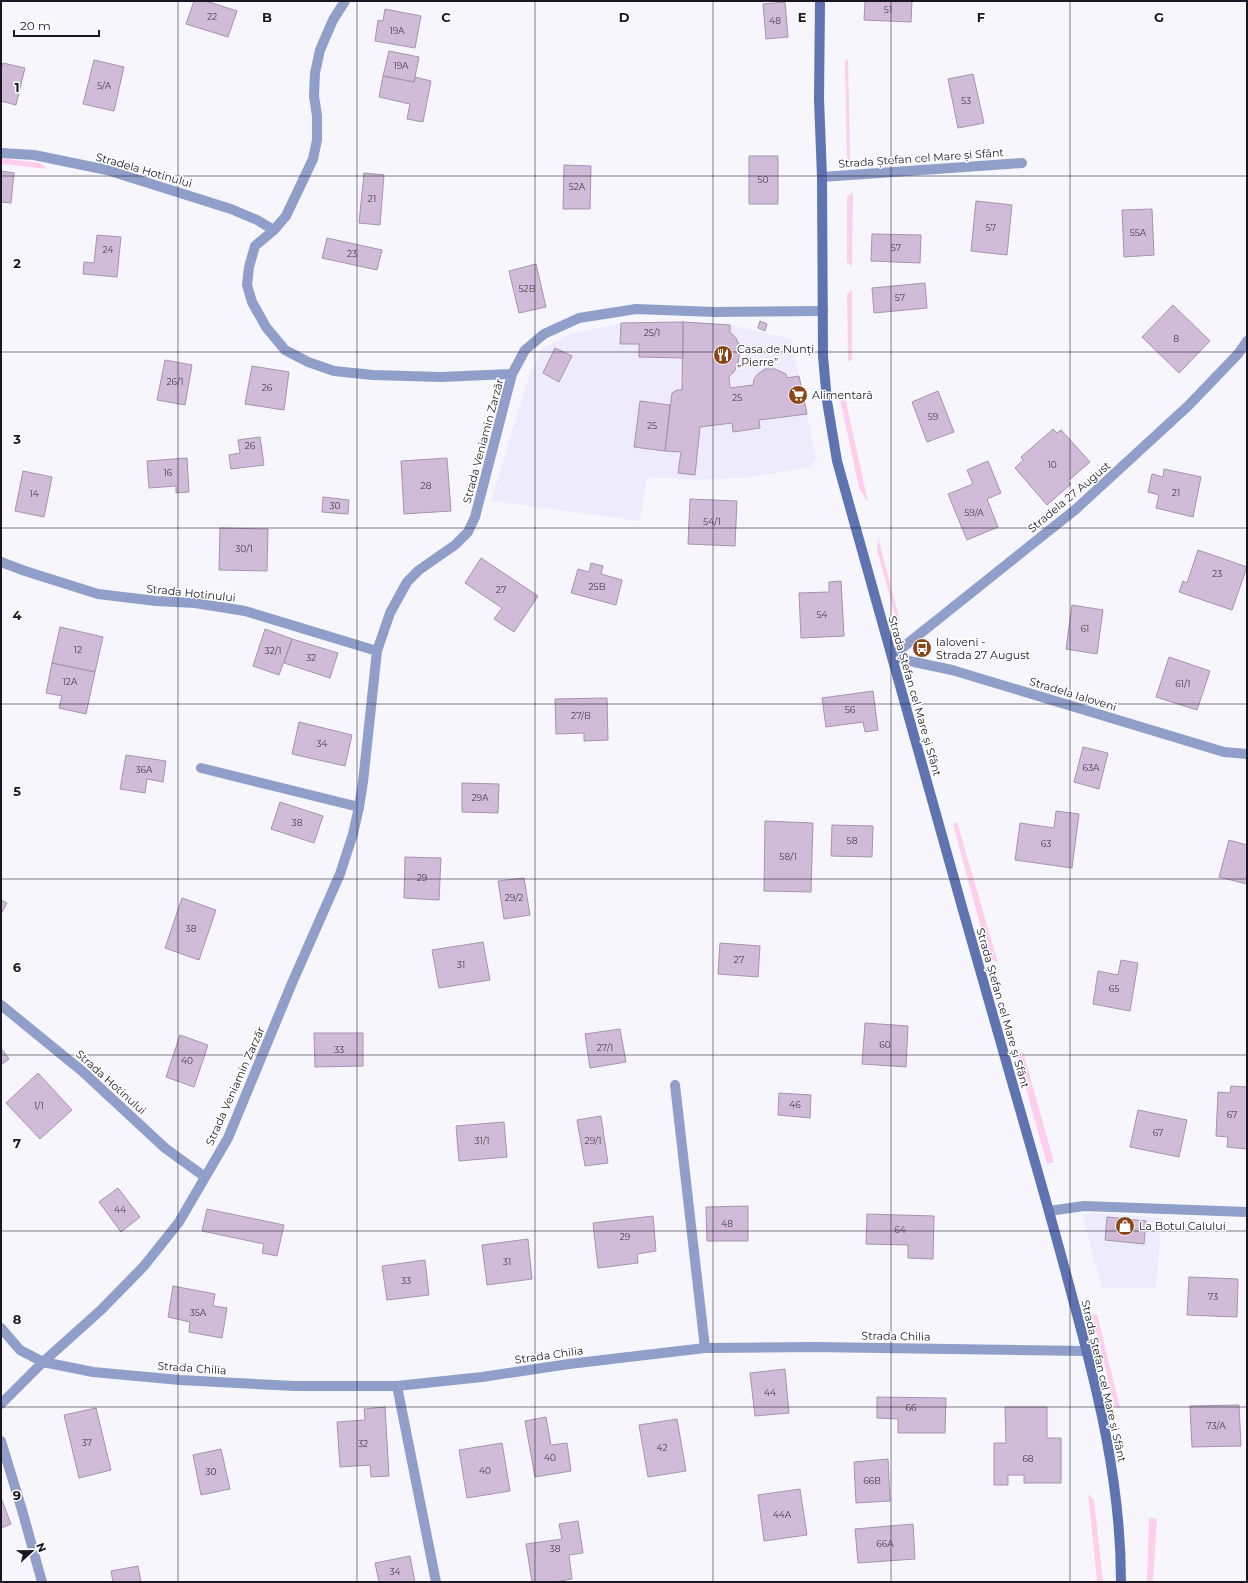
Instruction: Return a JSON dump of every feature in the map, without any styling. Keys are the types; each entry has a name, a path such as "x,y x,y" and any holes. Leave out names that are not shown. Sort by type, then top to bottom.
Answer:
{"main road":[{"name":"Strada Ștefan cel Mare și Sfânt","path":"820,1 819,99 822,177 823,356 826,401 837,461 1049,1211 1087,1351 1106,1433 1116,1494 1121,1547 1121,1582"}],"street":[{"name":"Strada Veniamin Zarzăr","path":"1,1404 43,1362 101,1310 144,1266 179,1222 228,1138 292,983 340,874 359,808 377,651 390,613 407,582 419,570 456,545 468,532 475,517 512,374 441,378 373,375 334,371 308,362 285,350 266,327 252,302 247,285 249,267 255,246 274,230 286,216 313,159 317,140 317,116 314,96 315,73 320,50 333,20 344,1"},
{"name":"Stradela Hotinului","path":"1,153 34,155 107,170 231,209 257,220 274,230"},
{"name":"Strada Ștefan cel Mare și Sfânt","path":"822,177 1022,163"},
{"path":"512,374 525,350 544,334 579,318 636,309 715,312 823,311"},
{"name":"Stradela 27 August","path":"892,656 1076,509 1188,406 1238,354 1247,341"},
{"name":"Strada Hotinului","path":"1,562 98,594 156,601 195,603 245,611 377,651"},
{"name":"Stradela Ialoveni","path":"892,656 952,670 1224,752 1247,754"},
{"path":"201,768 359,808"},
{"name":"Strada Hotinului","path":"1,1005 82,1071 165,1148 205,1177"},
{"path":"675,1085 705,1348"},
{"path":"1049,1211 1084,1206 1247,1212"},
{"name":"Strada Chilia","path":"1,1328 20,1350 43,1362 93,1372 180,1380 294,1386 396,1386 482,1377 577,1363 705,1348 814,1347 1087,1351"},
{"path":"396,1386 436,1582"},
{"path":"1,1441 42,1582"}],"shaded area":[{"path":"848,58 850,160 847,159 845,61"},
{"path":"1,158 40,163 48,169 1,164"},
{"path":"853,192 852,267 847,262 847,197"},
{"path":"852,289 853,360 848,361 847,294"},
{"path":"692,322 730,325 791,339 816,459 811,467 745,478 695,480 647,477 640,521 491,501 529,376 542,349 567,335 621,323"},
{"path":"845,397 868,502 859,488 840,399"},
{"path":"878,538 900,622 895,615 877,550"},
{"path":"957,822 998,963 989,958 953,824"},
{"path":"1023,1052 1054,1162 1047,1164 1016,1053"},
{"path":"1097,1213 1162,1218 1156,1288 1102,1288 1082,1214"},
{"path":"1097,1314 1120,1408 1115,1407 1092,1315"},
{"path":"1088,1494 1094,1500 1103,1582 1092,1582 1097,1580"},
{"path":"1149,1518 1157,1519 1153,1582 1147,1582"}],"building":[{"path":"194,1 206,1 237,11 228,37 186,24"},
{"path":"865,1 912,1 911,22 864,20"},
{"path":"785,2 788,37 766,39 763,4"},
{"path":"385,9 421,16 415,48 375,41 378,20 383,21"},
{"path":"389,51 419,57 414,82 383,76"},
{"path":"94,60 124,67 114,111 83,104"},
{"path":"3,63 25,68 16,105 1,101 1,70"},
{"path":"973,74 984,123 958,128 948,79"},
{"path":"383,76 414,82 415,77 431,81 423,122 407,119 410,104 379,97"},
{"path":"749,156 778,156 778,204 749,204"},
{"path":"564,165 591,166 590,209 563,209"},
{"path":"1,171 14,173 11,203 1,202"},
{"path":"364,173 384,175 380,225 359,223"},
{"path":"976,201 1012,205 1007,255 971,251"},
{"path":"1152,209 1154,255 1124,257 1122,210"},
{"path":"872,234 921,235 920,263 871,261"},
{"path":"97,235 121,237 117,277 83,274 84,262 94,263"},
{"path":"327,238 382,250 377,270 322,258"},
{"path":"536,264 546,307 519,313 509,271"},
{"path":"925,283 927,308 874,313 872,288"},
{"path":"1173,305 1210,341 1179,373 1142,337"},
{"path":"760,321 767,324 765,331 758,328"},
{"path":"683,322 683,358 639,357 639,344 620,344 621,323"},
{"path":"683,322 730,325 730,332 736,338 740,347 738,364 734,372 729,376 730,388 753,385 754,379 765,369 775,369 786,374 787,378 799,376 807,414 759,420 760,428 733,432 732,423 700,427 695,475 678,473 681,452 665,451 672,393 677,390 682,390"},
{"path":"555,348 572,356 559,382 543,373"},
{"path":"165,360 192,365 185,405 157,400"},
{"path":"252,366 289,372 284,410 245,404"},
{"path":"938,391 954,432 927,442 912,402"},
{"path":"640,401 670,405 665,451 634,447"},
{"path":"1053,429 1057,433 1061,430 1090,462 1068,481 1071,484 1047,505 1015,468 1023,460 1021,457"},
{"path":"260,437 264,465 231,469 229,455 240,453 238,440"},
{"path":"187,458 189,492 176,493 176,486 149,488 147,461"},
{"path":"447,458 451,511 404,514 401,461"},
{"path":"988,461 1001,493 987,499 998,527 967,540 948,494 973,484 967,470"},
{"path":"1164,469 1201,477 1193,517 1156,508 1159,495 1148,492 1152,474 1163,477"},
{"path":"23,471 52,477 44,517 15,511"},
{"path":"323,497 349,500 348,514 322,512"},
{"path":"690,499 737,501 735,546 688,544"},
{"path":"220,528 268,529 267,571 219,570"},
{"path":"1198,550 1247,567 1232,610 1179,592 1183,581 1187,583"},
{"path":"481,558 538,596 514,632 494,619 502,608 465,583"},
{"path":"591,563 603,566 601,574 622,580 616,605 571,593 578,569 589,572"},
{"path":"841,581 844,636 801,638 799,593 829,592 829,582"},
{"path":"1072,605 1103,610 1097,654 1066,649"},
{"path":"60,627 103,637 95,672 52,663"},
{"path":"265,629 292,639 279,675 253,666"},
{"path":"292,639 338,653 330,678 284,663"},
{"path":"925,640 928,652 921,653 919,641"},
{"path":"1169,657 1210,671 1197,710 1156,697"},
{"path":"52,663 95,672 86,714 59,708 62,696 46,693"},
{"path":"873,691 878,730 865,732 863,722 826,727 822,698"},
{"path":"607,698 608,740 584,741 584,733 556,734 555,699"},
{"path":"299,722 352,735 345,766 292,754"},
{"path":"1083,747 1108,753 1099,789 1074,782"},
{"path":"126,755 166,761 163,782 147,779 145,793 120,789"},
{"path":"462,783 499,784 498,813 462,812"},
{"path":"280,802 323,816 314,843 271,829"},
{"path":"1056,811 1079,814 1072,868 1015,860 1020,823 1054,828"},
{"path":"765,821 813,823 811,892 764,891"},
{"path":"832,825 873,826 872,857 831,856"},
{"path":"1229,840 1247,845 1247,884 1219,877"},
{"path":"405,857 441,858 439,900 404,898"},
{"path":"524,878 530,915 504,919 498,881"},
{"path":"182,898 216,910 199,960 165,948"},
{"path":"1,900 7,903 1,914"},
{"path":"483,942 490,980 439,988 432,950"},
{"path":"720,943 760,946 758,977 718,974"},
{"path":"1121,960 1138,963 1130,1011 1093,1004 1098,971 1118,975"},
{"path":"865,1023 908,1026 906,1067 862,1064"},
{"path":"620,1029 626,1062 590,1068 585,1034"},
{"path":"314,1033 363,1033 363,1066 315,1067"},
{"path":"180,1035 208,1045 194,1087 166,1077"},
{"path":"1,1048 9,1059 1,1065"},
{"path":"38,1073 72,1110 40,1139 6,1103"},
{"path":"1231,1086 1247,1087 1247,1149 1227,1147 1228,1137 1216,1136 1218,1092 1230,1093"},
{"path":"779,1093 811,1095 810,1118 778,1115"},
{"path":"1138,1110 1187,1120 1179,1157 1130,1147"},
{"path":"601,1116 608,1163 585,1166 577,1120"},
{"path":"504,1122 507,1157 459,1161 456,1126"},
{"path":"118,1188 140,1217 121,1232 99,1202"},
{"path":"748,1206 748,1241 707,1241 706,1207"},
{"path":"207,1209 284,1225 277,1256 262,1253 264,1244 202,1231"},
{"path":"867,1214 934,1216 933,1259 908,1258 908,1245 866,1244"},
{"path":"653,1216 656,1251 637,1254 638,1263 598,1268 593,1223"},
{"path":"1107,1217 1146,1221 1144,1244 1105,1240"},
{"path":"528,1239 532,1279 487,1285 482,1245"},
{"path":"425,1260 429,1295 387,1300 382,1266"},
{"path":"1189,1277 1238,1279 1237,1317 1187,1315"},
{"path":"173,1286 215,1294 213,1306 227,1308 222,1338 189,1332 190,1322 168,1317"},
{"path":"785,1369 789,1413 755,1416 750,1373"},
{"path":"877,1397 946,1398 945,1433 898,1433 898,1419 877,1418"},
{"path":"1239,1405 1241,1446 1192,1447 1190,1406"},
{"path":"385,1407 389,1476 371,1477 370,1465 340,1467 337,1422 365,1420 364,1409"},
{"path":"1005,1407 1047,1407 1047,1438 1061,1438 1061,1483 1024,1483 1024,1475 1008,1475 1008,1485 994,1485 994,1443 1006,1443"},
{"path":"96,1408 111,1470 79,1478 64,1415"},
{"path":"546,1417 551,1445 567,1443 571,1471 535,1477 525,1421"},
{"path":"677,1419 686,1471 648,1477 639,1425"},
{"path":"502,1443 510,1491 467,1498 459,1450"},
{"path":"221,1449 230,1489 201,1495 193,1455"},
{"path":"888,1459 890,1501 856,1503 854,1462"},
{"path":"800,1489 807,1535 764,1541 758,1495"},
{"path":"1,1498 11,1524 1,1528"},
{"path":"578,1521 583,1553 569,1555 572,1579 554,1582 532,1582 526,1544 562,1539 559,1524"},
{"path":"913,1524 915,1559 858,1563 855,1529"},
{"path":"410,1556 415,1582 379,1582 375,1563"},
{"path":"138,1566 141,1582 113,1582 111,1571"}],"place":[{"name":"Casa de Nunți „Pierre”","path":"723,355"},
{"name":"Alimentară","path":"798,395"},
{"name":"Ialoveni - Strada 27 August","path":"922,648"},
{"name":"La Botul Calului","path":"1125,1226"}]}
